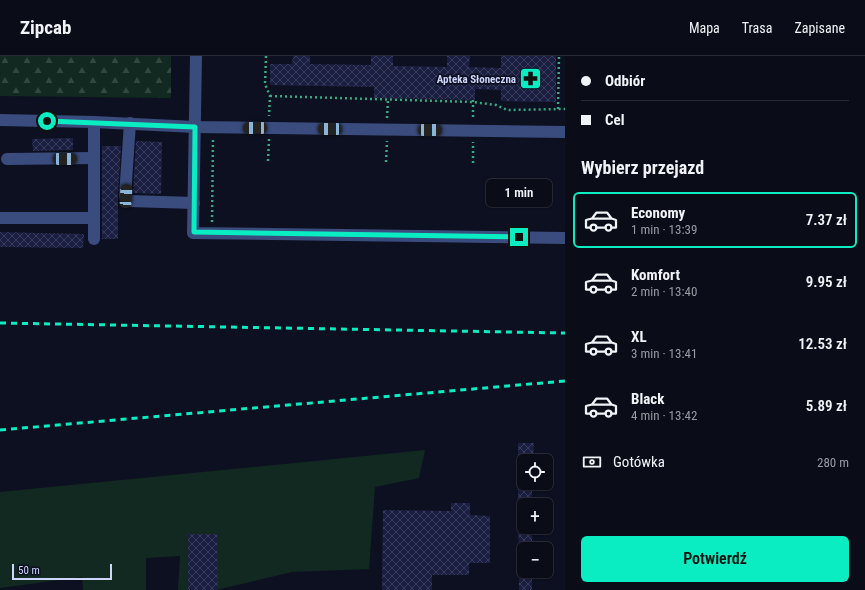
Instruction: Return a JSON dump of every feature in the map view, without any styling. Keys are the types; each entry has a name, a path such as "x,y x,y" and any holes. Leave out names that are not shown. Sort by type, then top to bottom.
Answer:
{"lane":[{"path":"196,56 194,232 565,238"},
{"path":"0,120 130,123 195,127 565,132"},
{"path":"94,122 94,239"},
{"path":"130,123 126,196 130,201 194,203"},
{"path":"7,159 94,158"},
{"path":"0,218 94,218"}],"path":[{"path":"266,56 265,84 270,96 268,161"},
{"path":"558,109 559,56"},
{"path":"270,96 473,102 496,105 507,110 565,110"},
{"path":"212,233 214,127"}],"green space":[{"path":"0,56 171,56 171,98 0,96"},
{"path":"425,450 419,478 375,487 369,569 292,572 216,590 178,590 180,556 146,558 146,590 83,590 82,577 0,588 0,492"}],"building":[{"path":"293,56 310,56 310,64 371,65 371,56 393,56 393,66 447,67 447,56 470,56 469,67 501,68 501,56 556,56 556,102 501,101 501,90 475,89 475,100 374,98 374,87 270,85 270,64 292,64"},
{"path":"73,138 73,150 33,151 32,139"},
{"path":"136,141 162,142 161,194 133,193"},
{"path":"102,146 121,146 118,195 118,239 102,239"},
{"path":"0,232 84,234 83,248 0,247"},
{"path":"518,443 534,443 533,454 518,454"},
{"path":"518,490 532,490 532,498 518,498"},
{"path":"451,503 470,503 470,515 490,516 490,563 469,563 469,575 432,575 432,590 382,590 383,510 451,511"},
{"path":"188,534 217,534 218,590 188,590"},
{"path":"518,534 532,534 532,542 519,542"},
{"path":"519,578 532,578 532,590 519,590"}],"railway":[{"path":"0,323 565,333"},
{"path":"0,430 565,381"}],"place":[{"name":"Apteka Słoneczna","path":"531,79"}],"route":[{"path":"47,121 195,127 194,232 519,237"}]}
